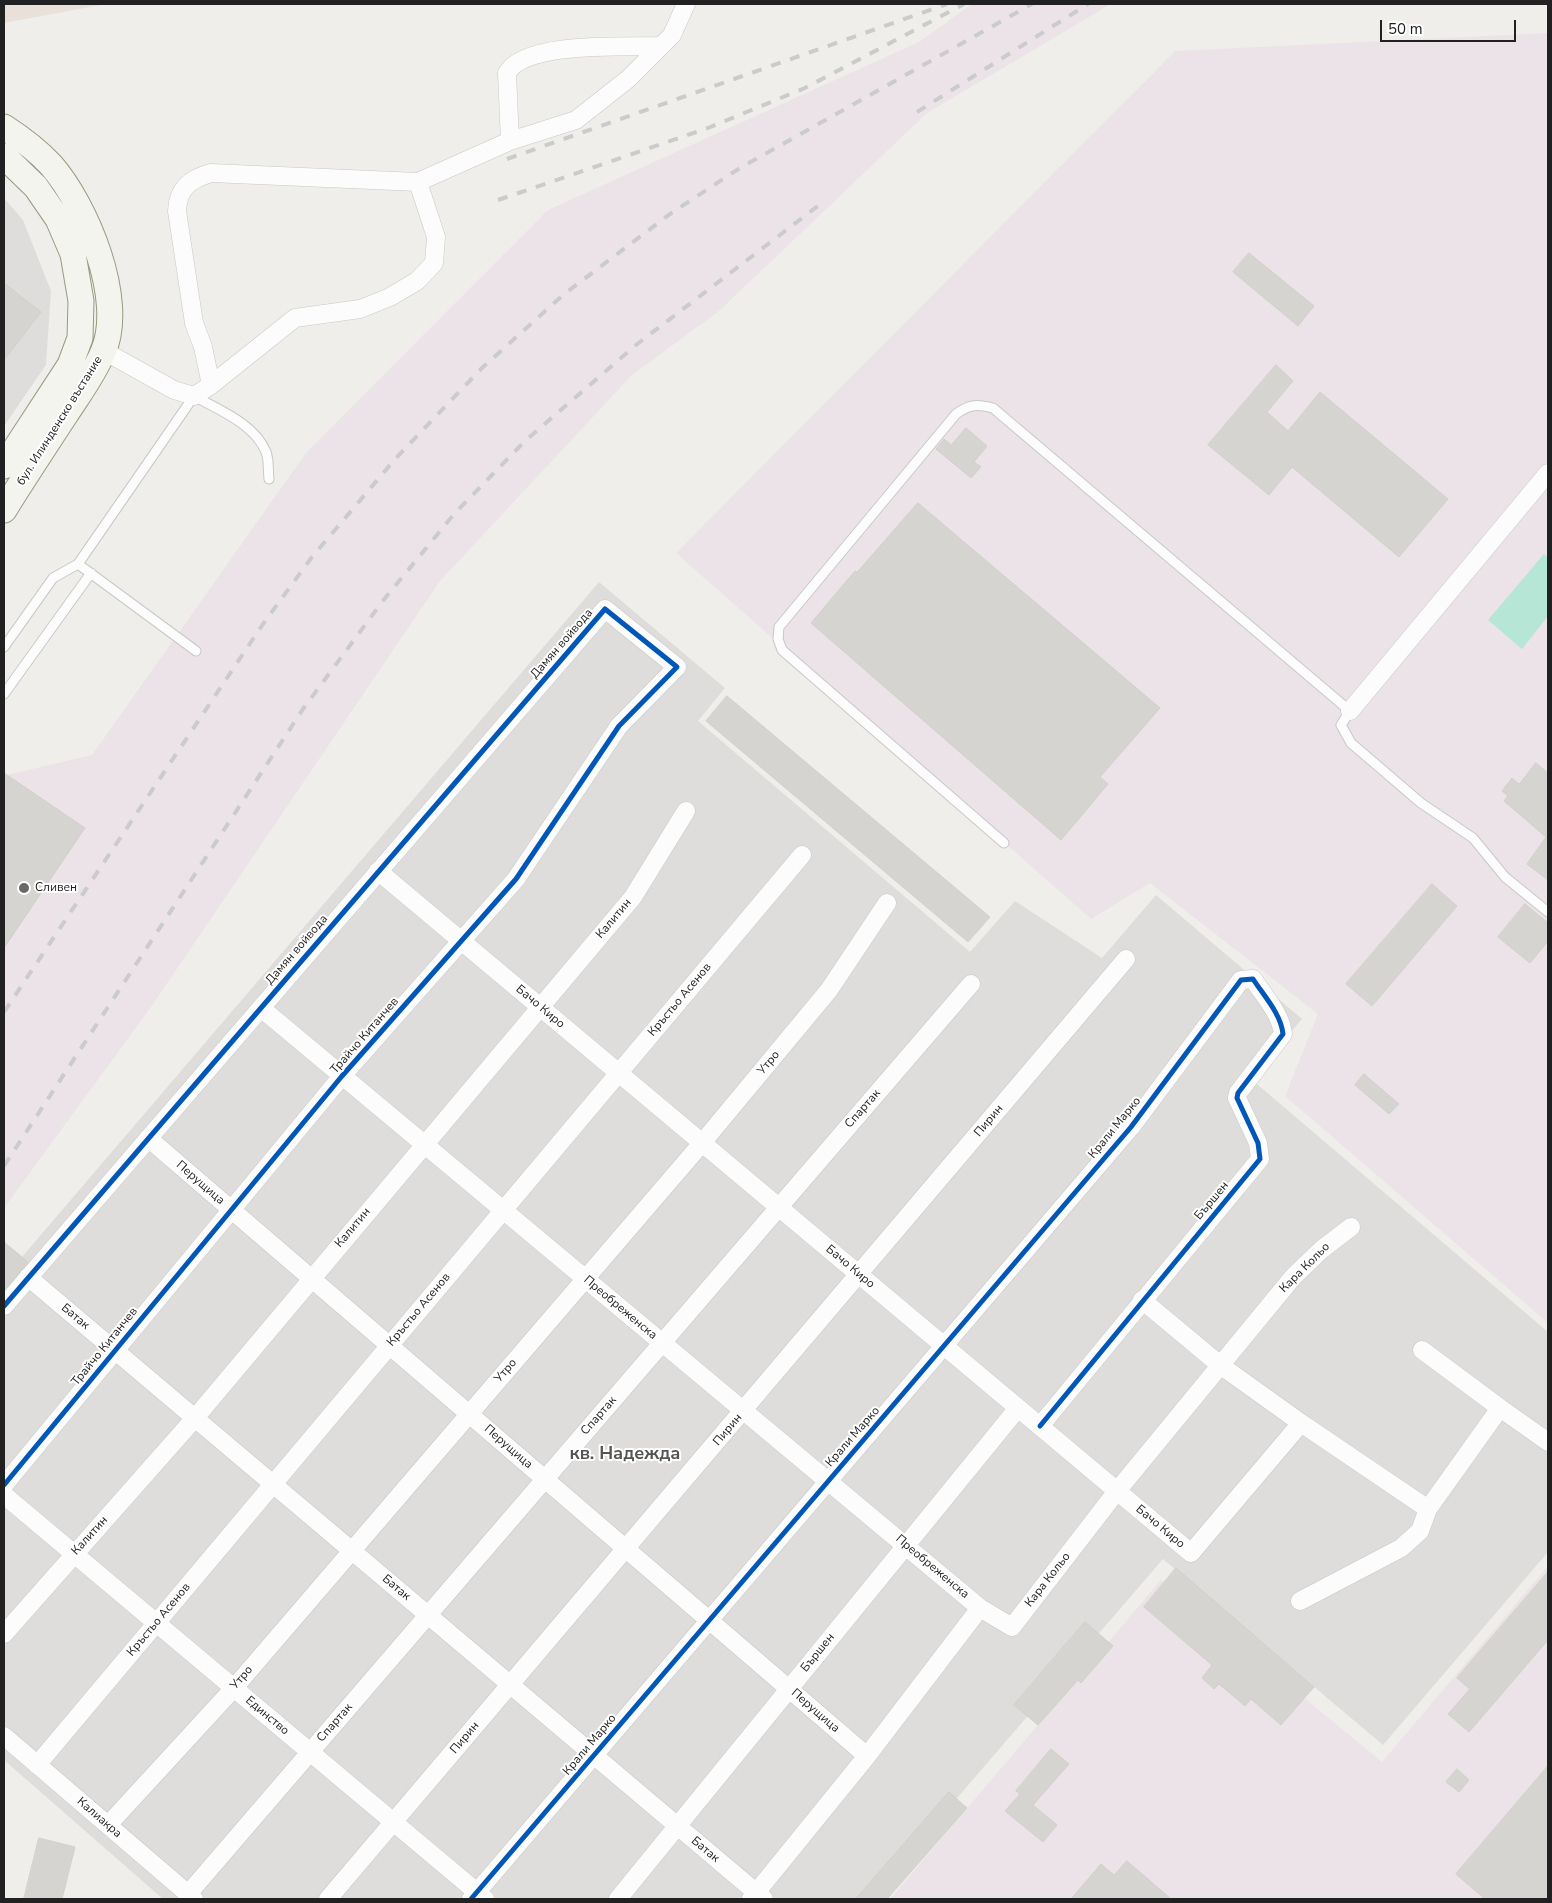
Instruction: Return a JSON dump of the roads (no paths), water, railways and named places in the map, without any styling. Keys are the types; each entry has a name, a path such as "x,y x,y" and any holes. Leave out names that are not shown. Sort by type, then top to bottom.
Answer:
{"main road":[{"name":"бул. Илинденско въстание","path":"4,127 24,140 51,166 88,223 103,266 110,313 104,351 84,386 4,510"},
{"name":"бул. Илинденско въстание","path":"4,156 36,186 58,219 73,254 81,301 80,338 70,365 4,466"}],"street":[{"path":"211,385 203,347 194,323 177,211 178,200 184,187 196,178 211,174 418,182 510,141 576,120 628,79 672,35 686,4"},
{"path":"510,141 508,73 512,65 521,59 536,54 591,48 660,46"},
{"path":"104,351 174,390 194,396 211,385 295,318 360,310 390,297 417,281 434,262 436,237 418,182"},
{"path":"1350,711 1548,474"},
{"name":"Дамян войвода","path":"4,1306 606,608"},
{"name":"Трайчо Китанчев","path":"4,1485 230,1209 342,1076 516,879 619,726 676,667 606,608"},
{"name":"Калитин","path":"4,1634 195,1418 423,1144 633,897 686,811"},
{"name":"Кръстьо Асенов","path":"37,1765 802,855"},
{"name":"Бачо Киро","path":"378,871 1191,1553 1301,1423"},
{"name":"Утро","path":"108,1825 234,1688 702,1143 829,990 887,903"},
{"name":"Пирин","path":"328,1899 1126,959"},
{"name":"Бършен","path":"1040,1426 1260,1159 1258,1143 1236,1098 1282,1034 1282,1024 1253,979 1241,980"},
{"name":"Крали Марко","path":"478,1897 709,1620 1131,1127 1241,980"},
{"name":"Спартак","path":"191,1897 310,1752 971,984"},
{"name":"Преобреженска","path":"261,1008 980,1608"},
{"name":"Перущица","path":"148,1138 867,1756"},
{"name":"Кара Кольо","path":"980,1608 1012,1628 1117,1491 1293,1277 1321,1250 1351,1227"},
{"name":"Батак","path":"28,1277 677,1826 757,1897"},
{"path":"1142,1300 1220,1365 1301,1423 1428,1509"},
{"path":"1422,1350 1548,1442"},
{"name":"Бършен","path":"618,1899 1018,1408"},
{"path":"1300,1602 1401,1548 1420,1531 1428,1509 1500,1408"},
{"name":"Единство","path":"4,1495 394,1822 478,1897"},
{"path":"757,1897 980,1608"},
{"name":"Калиакра","path":"4,1736 191,1897"}],"lane":[{"path":"4,647 53,578 78,564 194,396 244,425 257,437 267,453 269,479"},
{"path":"1004,843 782,650 778,638 779,627 956,414 968,406 978,404 993,408 1350,711 1341,725 1351,743 1421,803 1473,838 1505,877 1548,912"},
{"path":"78,564 196,651"},
{"path":"4,694 91,573"}],"railway":[{"path":"507,159 947,4"},
{"path":"498,200 708,128 805,88 964,4"},
{"path":"4,1012 263,624 312,557 396,458 482,368 563,295 670,214 740,168 1032,4"},
{"path":"917,112 1088,4"},
{"path":"4,1166 303,709 382,602 454,514 525,441 636,345 823,202"}],"place":[{"name":"Сливен","path":"24,888"}],"district":[{"name":"кв. Надежда","path":"625,1455"}]}
